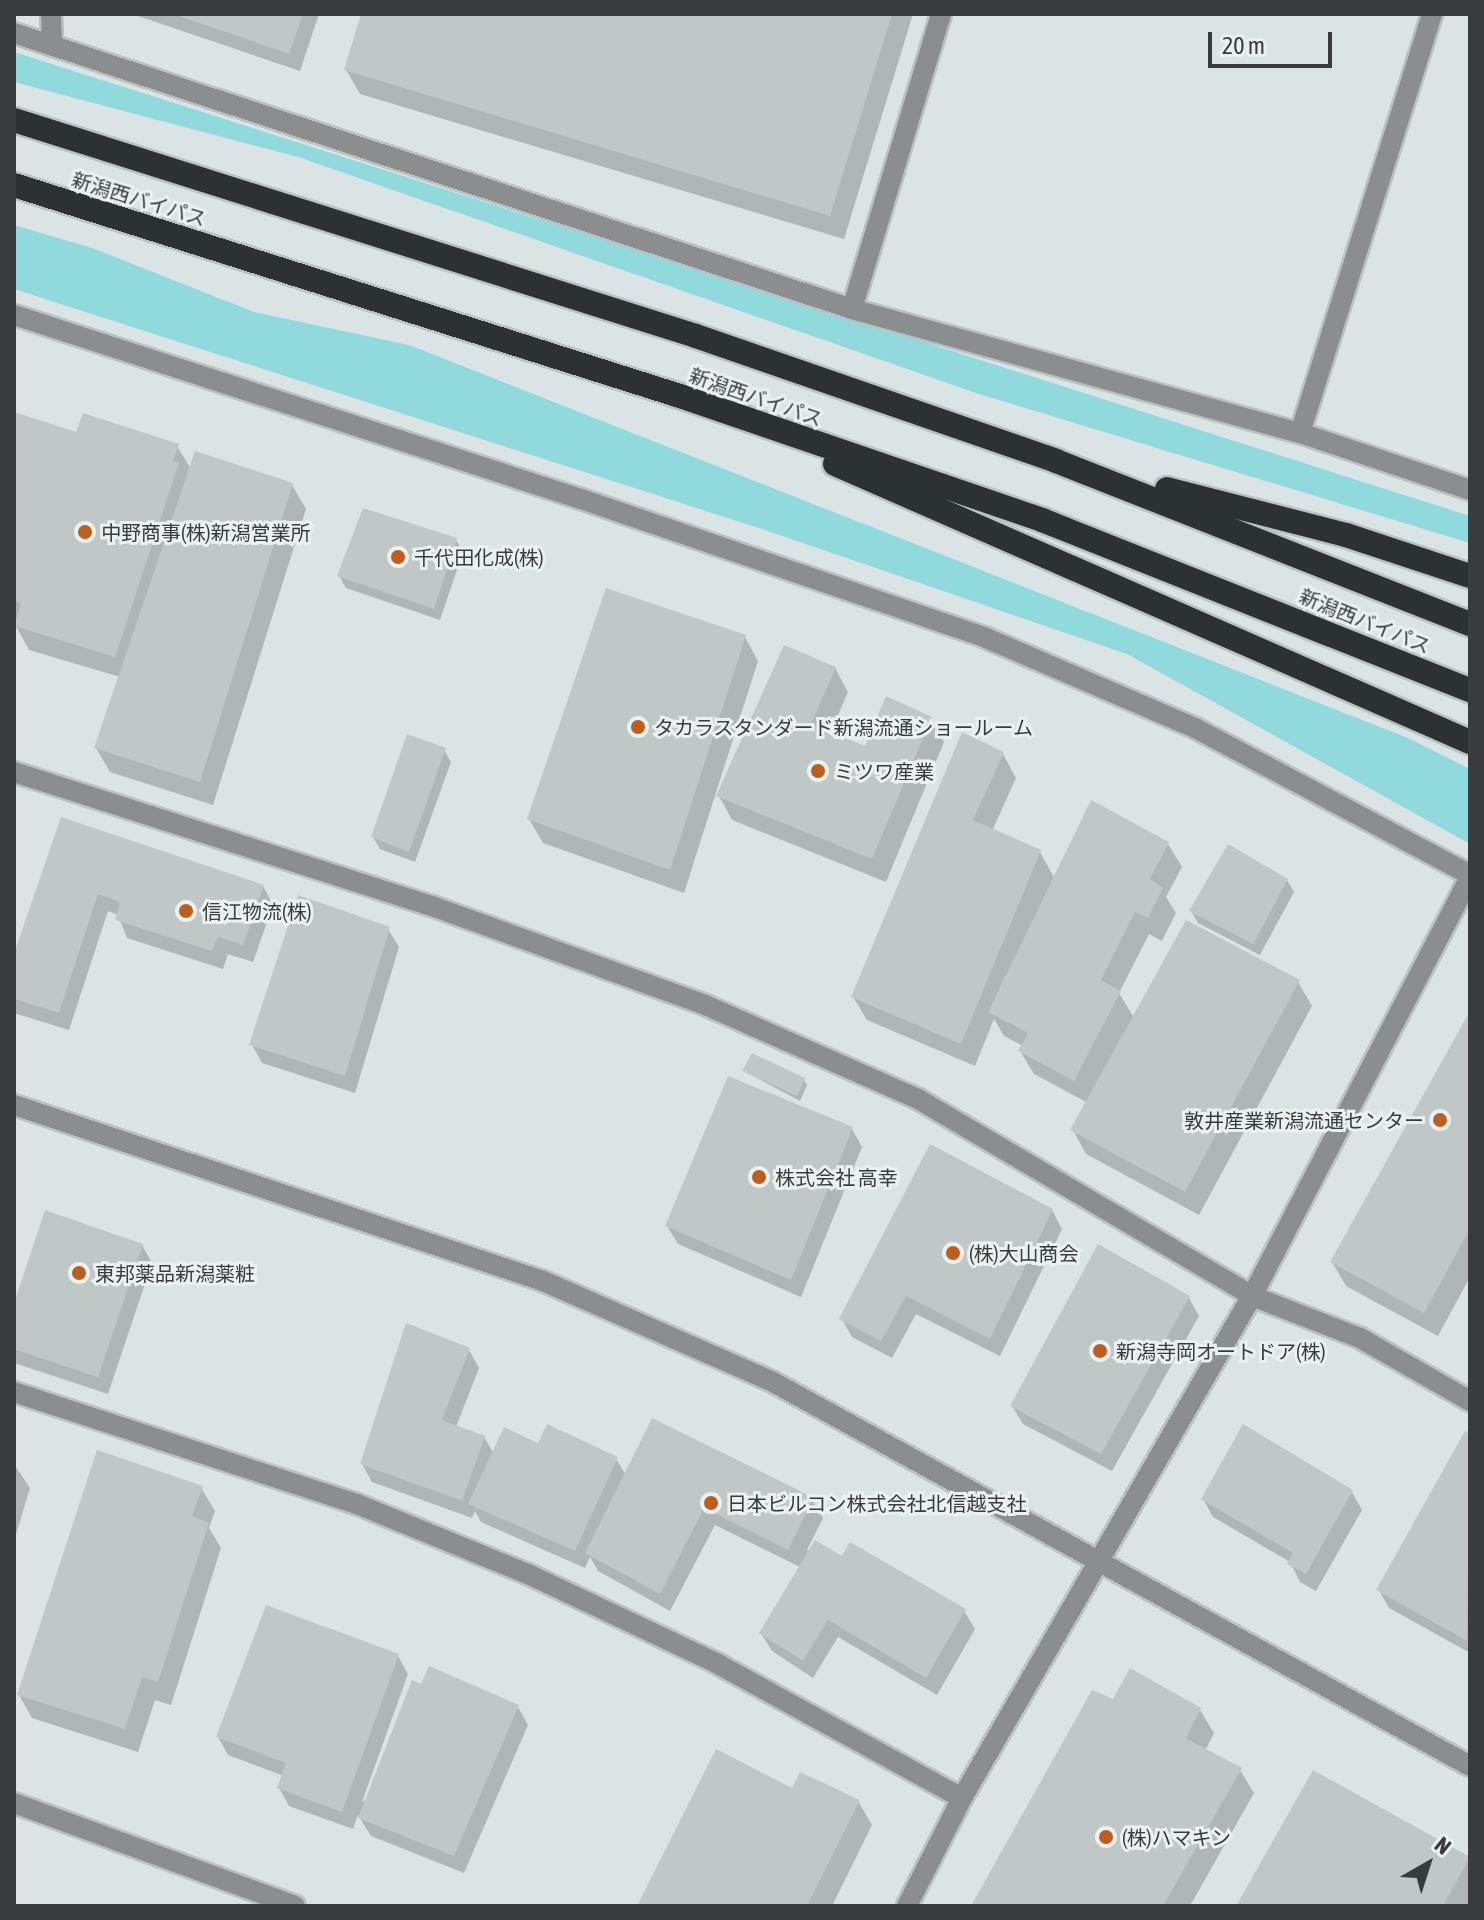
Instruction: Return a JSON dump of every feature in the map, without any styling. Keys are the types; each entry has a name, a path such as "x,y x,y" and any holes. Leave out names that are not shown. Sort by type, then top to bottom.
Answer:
{"highway":[{"name":"新潟西バイパス","path":"14,120 696,336 1056,461 1470,624"},
{"name":"新潟西バイパス","path":"14,185 680,396 1042,520 1470,690"},
{"path":"680,396 1470,742"},
{"path":"1056,461 1346,535 1470,576"}],"street":[{"path":"51,14 52,45"},
{"path":"852,309 941,14"},
{"path":"1300,433 1432,14"},
{"path":"14,33 852,309 1300,433 1470,490"},
{"path":"14,315 581,499 986,638 1195,728 1470,876 1252,1296 962,1798 907,1906"},
{"path":"14,772 432,906 705,1005 918,1099 1252,1296 1360,1338 1470,1401"},
{"path":"14,1105 543,1281 773,1382 1470,1766"},
{"path":"14,1392 357,1504 528,1574 718,1664 962,1798"},
{"path":"14,1803 295,1906"}],"shaded area":[{"path":"14,52 1470,516 1470,543 979,394 298,157 14,82"},
{"path":"14,225 95,249 254,312 409,345 1408,738 1470,769 1470,844 1127,654 762,529 14,289"}],"building":[{"path":"173,14 303,14 289,54"},
{"path":"361,14 892,14 830,216 344,70"},
{"name":"中野商事(株)新潟営業所","path":"14,412 76,432 83,413 179,444 173,461 179,463 115,657 14,626 21,603 14,601"},
{"path":"195,451 293,483 200,782 94,748"},
{"name":"千代田化成(株)","path":"363,508 457,538 434,609 337,576"},
{"name":"タカラスタンダード新潟流通ショールーム","path":"606,588 746,635 670,870 527,819"},
{"name":"ミツワ産業","path":"784,645 836,667 811,724 865,746 886,696 932,717 872,859 716,796"},
{"path":"962,732 1004,752 973,820 1041,850 961,1044 851,997"},
{"path":"407,734 446,748 409,852 371,837"},
{"path":"1091,800 1169,842 1150,879 1163,888 1148,918 1135,912 1101,980 1121,991 1074,1081 1018,1051 1028,1033 988,1012"},
{"name":"信江物流(株)","path":"61,817 264,885 243,945 218,937 212,951 115,920 120,902 98,894 59,1013 14,999 14,954"},
{"path":"1228,844 1288,879 1253,944 1189,911"},
{"path":"298,895 390,927 345,1076 249,1045"},
{"path":"1186,920 1300,980 1185,1192 1070,1130"},
{"name":"敦井産業新潟流通センター","path":"1470,1011 1470,1229 1424,1313 1330,1262"},
{"path":"752,1053 805,1078 797,1096 742,1071"},
{"name":"株式会社 高幸","path":"728,1076 853,1127 791,1280 665,1226"},
{"name":"(株)大山商会","path":"930,1144 1053,1209 990,1339 906,1296 881,1341 839,1319"},
{"name":"東邦薬品新潟薬粧","path":"45,1210 143,1244 98,1377 14,1349 14,1303"},
{"name":"新潟寺岡オートドア(株)","path":"1098,1244 1190,1296 1101,1454 1010,1406"},
{"path":"406,1323 470,1348 442,1420 485,1436 462,1501 360,1464"},
{"name":"日本ビルコン株式会社北信越支社","path":"652,1418 814,1498 788,1550 704,1508 660,1594 585,1553"},
{"path":"547,1424 618,1457 575,1551 468,1504 504,1427 538,1443"},
{"path":"1243,1424 1353,1490 1306,1574 1287,1564 1293,1553 1201,1499"},
{"path":"1465,1431 1470,1434 1467,1641 1376,1590"},
{"path":"97,1450 203,1486 192,1516 209,1523 158,1682 142,1677 125,1729 17,1695"},
{"path":"815,1540 842,1556 850,1542 966,1609 926,1678 828,1620 803,1661 759,1633"},
{"path":"266,1605 399,1654 342,1812 277,1788 286,1763 216,1737"},
{"path":"429,1666 519,1705 454,1856 358,1818 412,1680 421,1684"},
{"name":"(株)ハマキン","path":"1130,1668 1201,1708 1186,1738 1242,1768 1163,1906 971,1906 1092,1690 1113,1699"},
{"path":"716,1749 792,1788 800,1772 860,1800 807,1906 637,1906"},
{"path":"1313,1770 1470,1857 1443,1906 1236,1906"}],"place":[{"name":"中野商事(株)新潟営業所","path":"85,532"},
{"name":"千代田化成(株)","path":"398,557"},
{"name":"タカラスタンダード新潟流通ショールーム","path":"638,727"},
{"name":"ミツワ産業","path":"818,771"},
{"name":"信江物流(株)","path":"186,911"},
{"name":"敦井産業新潟流通センター","path":"1440,1120"},
{"name":"株式会社 高幸","path":"759,1177"},
{"name":"(株)大山商会","path":"953,1253"},
{"name":"東邦薬品新潟薬粧","path":"79,1273"},
{"name":"新潟寺岡オートドア(株)","path":"1100,1351"},
{"name":"日本ビルコン株式会社北信越支社","path":"711,1503"},
{"name":"(株)ハマキン","path":"1106,1837"}]}
